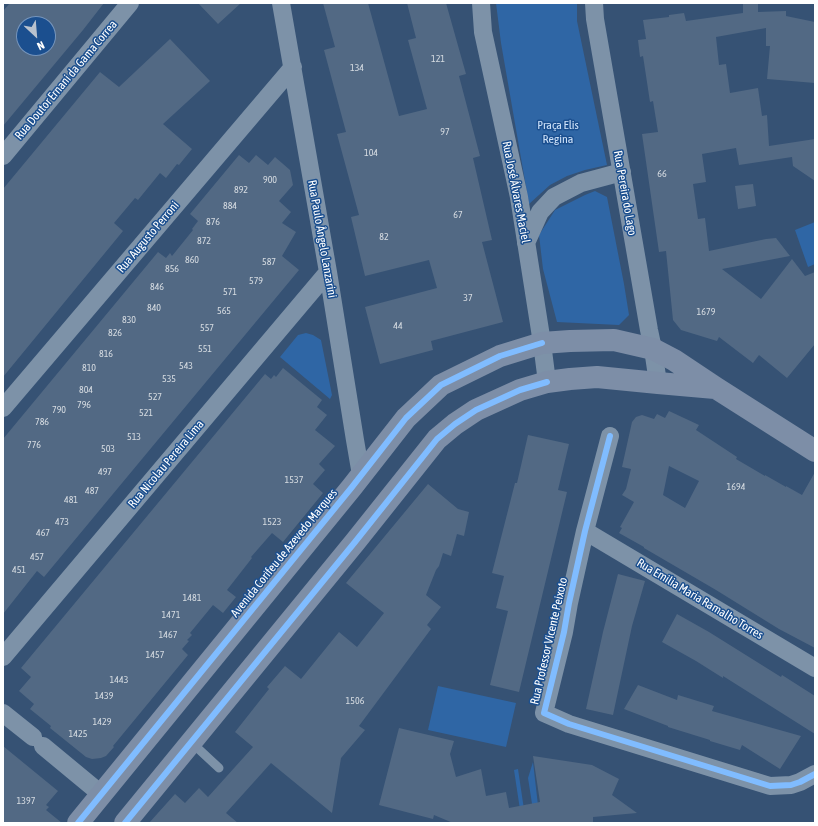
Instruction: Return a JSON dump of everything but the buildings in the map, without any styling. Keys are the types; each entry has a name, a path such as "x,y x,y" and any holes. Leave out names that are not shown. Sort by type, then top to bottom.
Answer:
{"main road":[{"name":"Avenida Corifeu de Azevedo Marques","path":"78,823 406,418 440,385 500,356 542,343 614,340 653,349 674,360 815,451"},
{"name":"Avenida Corifeu de Azevedo Marques","path":"125,823 359,537 437,439 455,424 476,410 520,390 547,382 597,377 716,388"}],"street":[{"name":"Rua Doutor Ernani da Gama Correa","path":"3,156 130,3"},
{"name":"Rua Paulo Ângelo Lanzarini","path":"281,3 328,272 361,475"},
{"name":"Rua José Álvares Maciel","path":"481,3 483,32 519,197 547,382"},
{"name":"Rua Pereira do Lago","path":"594,3 595,19 658,383"},
{"name":"Rua Augusto Perroni","path":"3,408 293,67"},
{"path":"526,243 540,212 554,197 581,183 622,172"},
{"name":"Rua Nicolau Pereira Lima","path":"3,657 328,272"},
{"name":"Rua Professor Vicente Peixoto","path":"610,436 585,530 564,632 544,713 569,724 770,786 790,785 800,782 815,774"},
{"name":"Rua Emilia Maria Ramalho Torres","path":"585,530 815,668"},
{"path":"3,713 101,794"}],"lane":[{"path":"191,742 219,768"}],"green space":[{"name":"Praça Elis Regina","path":"496,3 577,3 577,21 607,165 567,176 550,185 529,204 501,43"},
{"path":"595,191 607,197 629,315 619,325 557,322 543,269 539,235 555,210"},
{"path":"815,222 815,264 808,267 795,230"},
{"path":"306,333 321,340 332,395 330,399 280,357 298,335"},
{"path":"438,686 516,703 506,747 428,730"},
{"path":"533,762 540,823 535,823 528,778"},
{"path":"518,769 526,823 522,823 514,770"}],"cycle path":[{"path":"78,823 352,487 406,418 441,385 500,356 542,343"},
{"path":"125,823 355,542 437,439 455,424 476,410 520,390 547,382"},
{"path":"610,436 585,531 564,632 544,713 569,724 770,786 791,785 815,774"}]}
